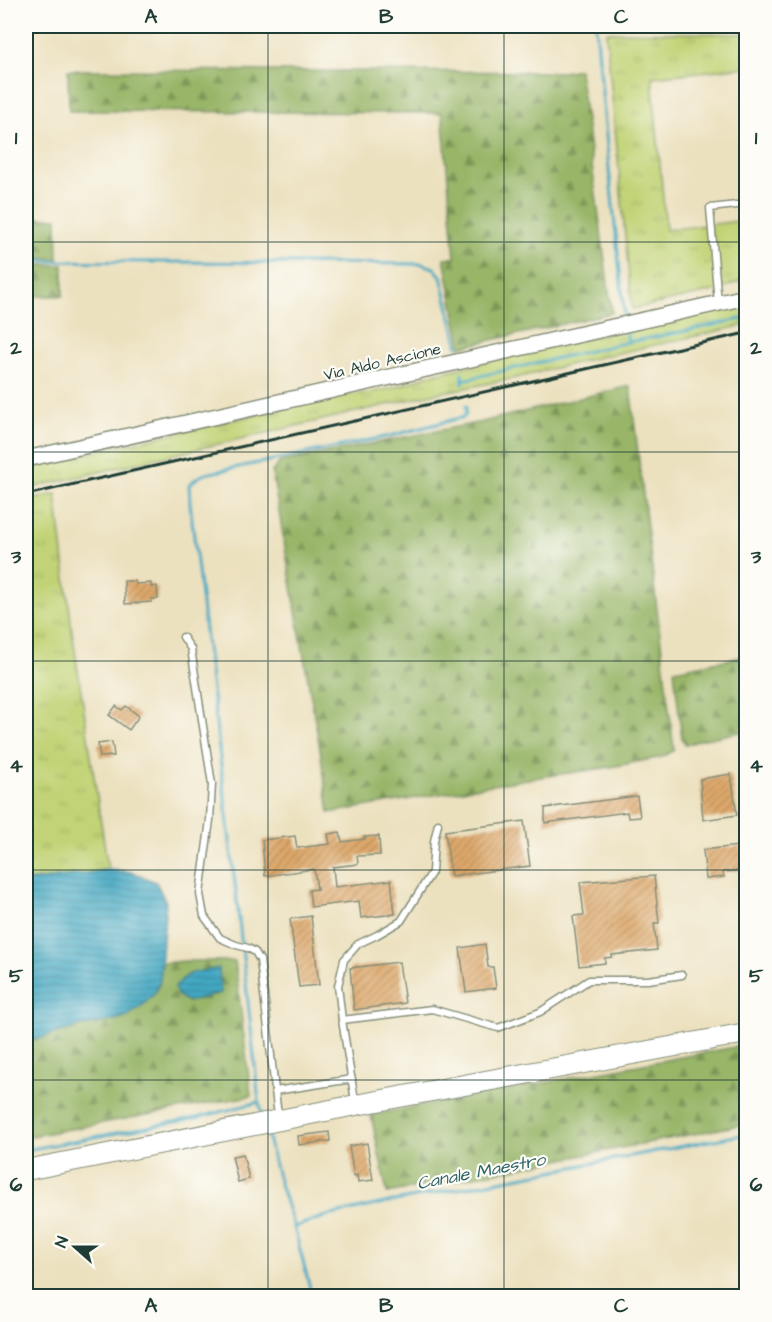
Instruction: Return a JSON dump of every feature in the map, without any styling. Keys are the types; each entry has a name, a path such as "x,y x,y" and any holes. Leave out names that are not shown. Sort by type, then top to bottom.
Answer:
{"main road":[{"path":"26,1170 356,1105 747,1033"}],"street":[{"name":"Via Aldo Ascione","path":"26,459 747,297"}],"lane":[{"path":"718,303 710,208 747,204"},
{"path":"183,637 191,649 212,784 210,820 200,894 204,916 220,938 248,948 255,952 260,960 275,1091 269,1122"},
{"path":"356,1105 338,986 344,960 358,944 401,921 432,872 434,841 438,824"},
{"path":"342,1020 432,1009 498,1028 540,1012 589,980 648,980 682,975"},
{"path":"275,1091 352,1079"}],"green space":[{"path":"606,32 746,34 746,67 652,77 666,230 746,220 746,279 714,291 632,309"},
{"path":"579,69 612,313 461,347 444,258 455,258 442,113 69,111 68,70 562,72"},
{"path":"26,218 57,218 58,259 26,258"},
{"path":"26,265 63,265 63,296 26,296"},
{"path":"746,301 746,325 516,378 433,394 26,489 26,467 343,395 386,390 426,376"},
{"path":"630,386 674,750 662,757 611,767 329,813 272,472 280,462 482,422"},
{"path":"56,494 72,631 108,869 26,881 26,501"},
{"path":"746,656 746,731 686,745 682,739 674,670"},
{"path":"235,961 251,1096 26,1137 26,1041 77,1027 111,1021 155,993 160,981 162,963"},
{"path":"746,1045 746,1124 387,1193 371,1115"}],"water":[{"path":"108,869 132,872 156,882 166,902 160,981 155,993 128,1016 26,1041 26,881"},
{"path":"219,968 221,993 188,1002 177,995 175,988 184,977 194,972"}],"building":[{"path":"124,581 135,581 136,584 151,583 151,587 157,586 158,599 151,599 151,602 125,604"},
{"path":"116,706 122,710 126,706 139,716 129,730 109,715"},
{"path":"112,742 114,756 100,757 98,744"},
{"path":"731,774 737,815 703,820 700,779"},
{"path":"637,796 640,817 628,818 627,812 545,823 545,808"},
{"path":"524,821 530,866 451,876 445,831"},
{"path":"340,832 342,842 379,836 380,855 357,856 358,864 333,867 335,887 391,880 395,914 361,918 359,901 311,907 309,890 317,889 314,869 265,876 262,840 295,836 297,848 330,844 328,834"},
{"path":"747,845 747,870 723,872 724,877 706,879 703,850"},
{"path":"654,876 659,923 654,923 657,950 612,955 612,957 605,958 605,963 579,966 573,916 584,915 580,882"},
{"path":"311,916 319,985 299,987 290,919"},
{"path":"485,944 488,967 493,967 496,988 466,992 460,948"},
{"path":"399,962 405,1003 354,1010 350,968"},
{"path":"329,1132 330,1141 299,1145 298,1136"},
{"path":"367,1143 373,1180 358,1182 357,1175 354,1176 349,1146"},
{"path":"243,1154 249,1179 238,1182 232,1156"}],"waterway":[{"path":"596,26 625,319"},
{"path":"26,261 422,264 434,268 441,276 458,347"},
{"path":"628,342 746,318"},
{"path":"463,380 628,342 626,328"},
{"path":"462,373 463,383"},
{"path":"262,1115 189,485 205,474 390,436 464,417 466,406"},
{"path":"26,1150 196,1118 259,1102"},
{"path":"266,1130 294,1227"},
{"name":"Canale Maestro","path":"312,1296 294,1227 327,1216 384,1203 746,1134"}],"railway":[{"path":"26,495 746,333"}]}
